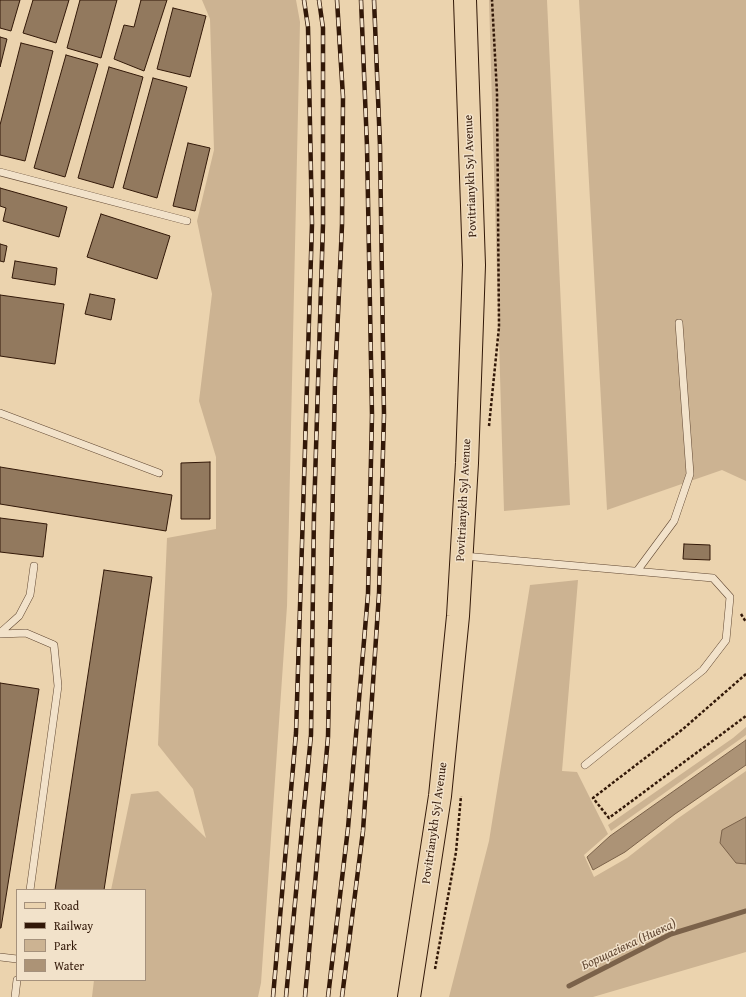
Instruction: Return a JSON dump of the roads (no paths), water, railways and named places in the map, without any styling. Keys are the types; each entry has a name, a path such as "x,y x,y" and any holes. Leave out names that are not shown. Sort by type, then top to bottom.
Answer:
{"main road":[{"name":"Povitrianykh Syl Avenue","path":"409,997 440,796 458,616 462,556 474,265 465,0"}],"lane":[{"path":"0,172 187,221"},
{"path":"637,571 674,521 690,474 679,323"},
{"path":"0,413 159,473"},
{"path":"462,556 712,578 730,597 726,640 703,670 586,765"},
{"path":"0,633 19,616 30,595 34,566"},
{"path":"0,633 26,633 54,646 55,652 58,686 30,889"},
{"path":"0,957 16,959"},
{"path":"15,997 17,981"}],"water":[{"path":"746,740 746,765 675,814 625,852 593,870 587,857 610,836"},
{"path":"746,817 746,864 736,863 720,843 722,830"}],"waterway":[{"name":"Борщагівка (Нивка)","path":"569,986 671,934 746,911"}],"railway":[{"path":"273,997 296,733 312,224 308,27 304,0"},
{"path":"286,997 311,735 314,513 323,224 323,28 319,0"},
{"path":"305,997 328,737 335,381 342,225 343,97 337,0"},
{"path":"328,997 348,828 368,594 372,415 367,146 361,0"},
{"path":"342,997 363,831 379,594 384,415 380,146 374,0"}]}
